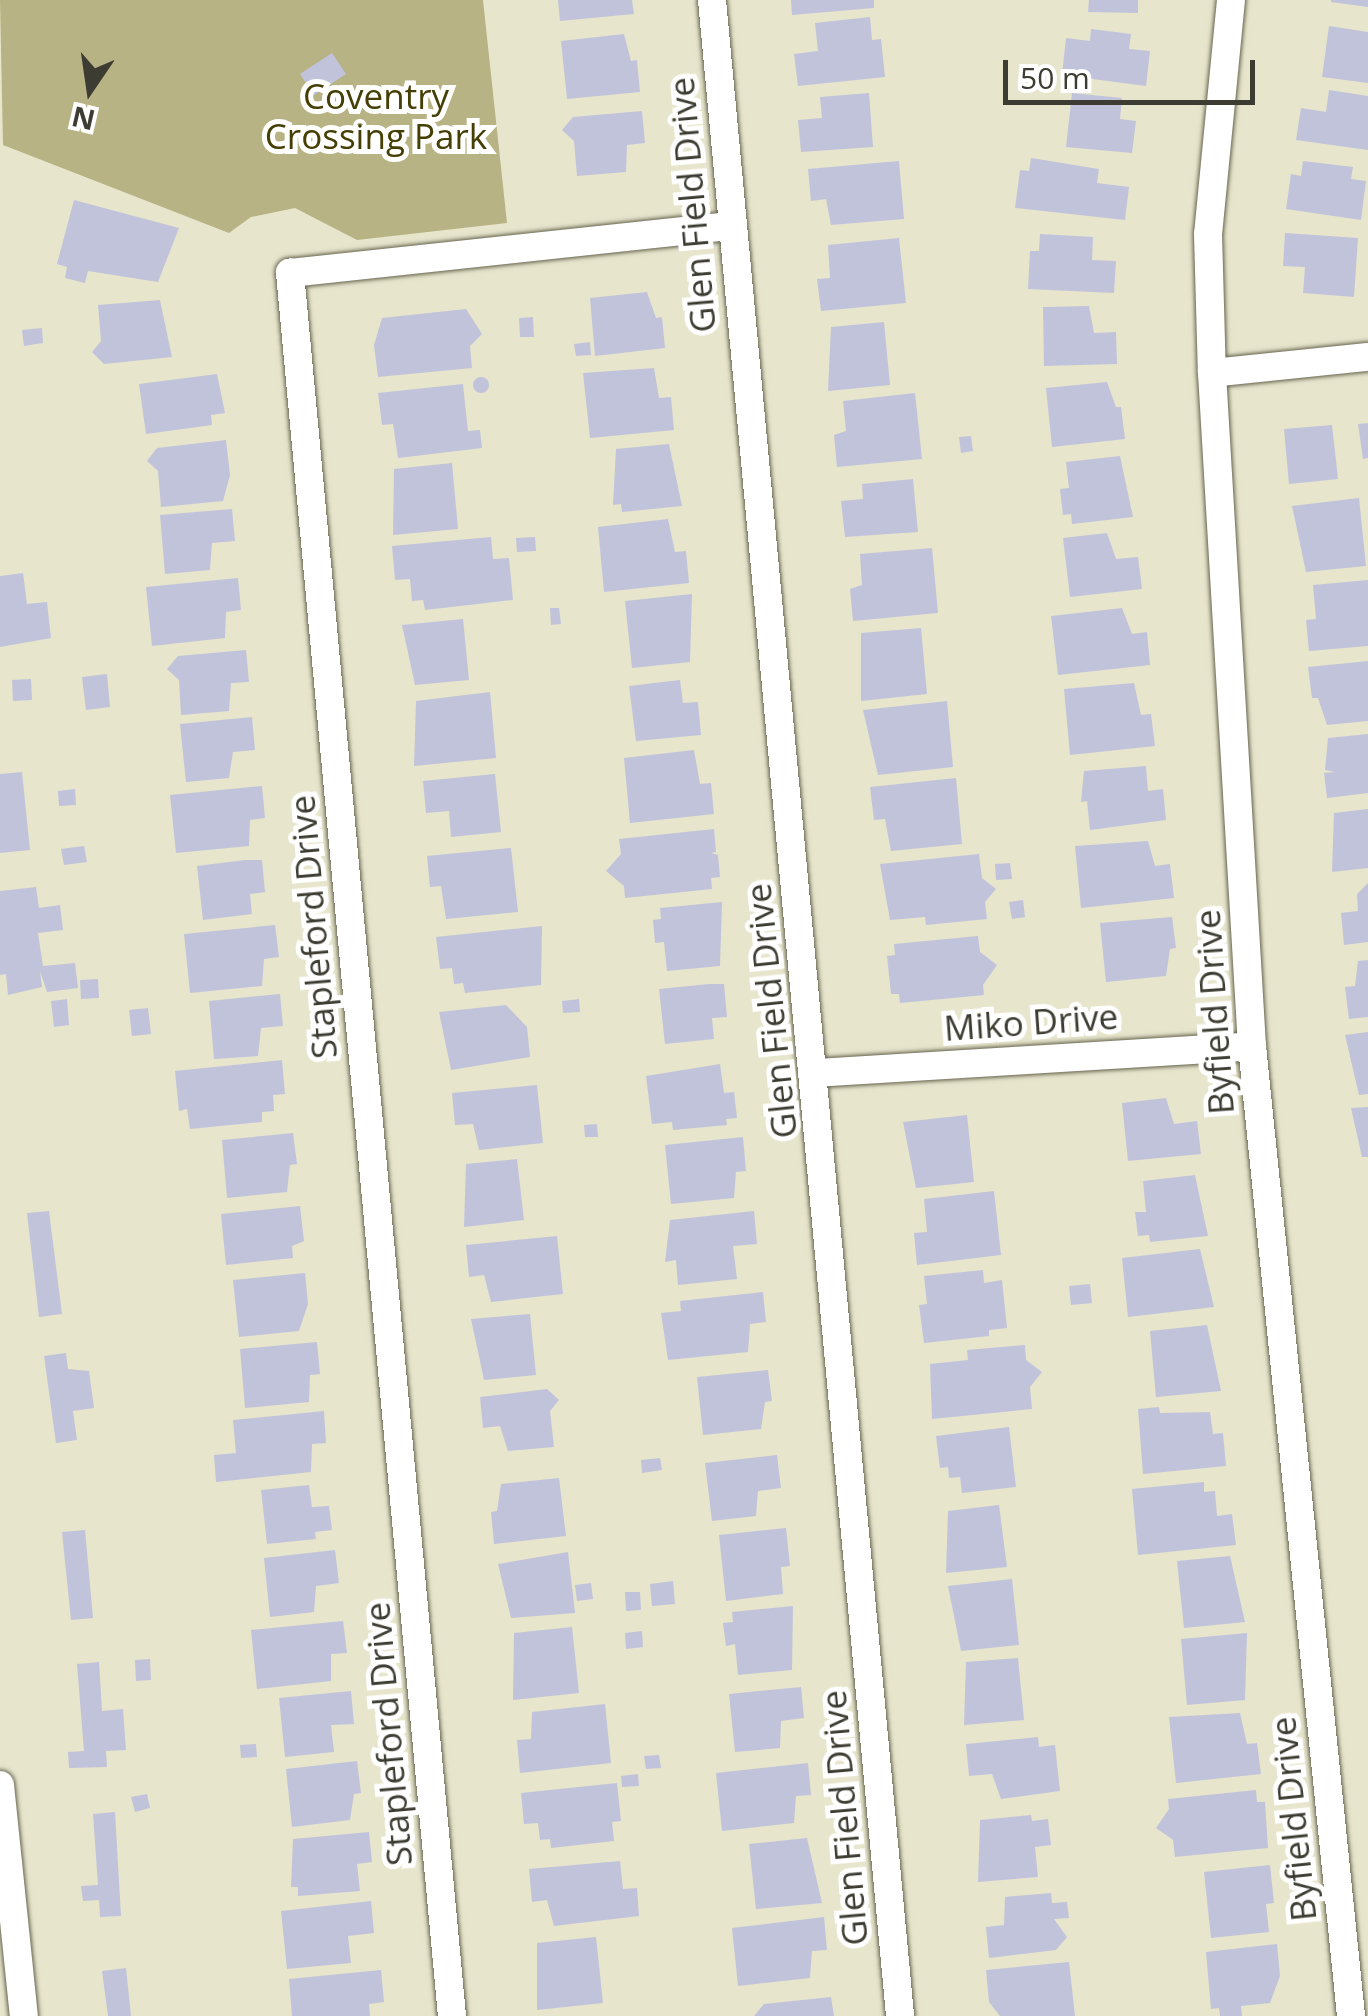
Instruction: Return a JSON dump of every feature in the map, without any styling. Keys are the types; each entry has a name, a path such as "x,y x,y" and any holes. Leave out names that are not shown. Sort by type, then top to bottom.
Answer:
{"street":[{"name":"Glen Field Drive","path":"712,0 730,226 816,1073 900,2016"},
{"name":"Byfield Drive","path":"1231,0 1208,234 1212,373 1252,1046 1351,2016"},
{"name":"Stapleford Drive","path":"452,2016 290,272 730,226"},
{"path":"1212,373 1368,357"},
{"name":"Miko Drive","path":"816,1073 1252,1046"},
{"path":"0,1785 24,2016"}],"green space":[{"name":"Coventry Crossing Park","path":"0,0 483,0 507,223 357,240 295,208 251,217 229,233 3,145"}],"building":[{"path":"558,0 632,0 634,14 560,21"},
{"path":"791,0 874,0 874,8 792,15"},
{"path":"1089,0 1138,0 1138,13 1088,12"},
{"path":"1331,0 1368,0 1368,7 1331,2"},
{"path":"870,17 872,40 881,39 885,77 798,86 794,54 818,51 815,23"},
{"path":"1329,26 1368,32 1368,83 1322,77"},
{"path":"1091,29 1131,34 1129,49 1150,51 1146,86 1062,75 1066,38 1090,41"},
{"path":"624,34 631,61 637,60 640,92 567,99 561,41"},
{"path":"332,53 346,74 314,95 300,74"},
{"path":"1329,90 1368,96 1368,150 1296,140 1301,108 1326,112"},
{"path":"869,93 873,147 801,152 798,120 822,118 820,97"},
{"path":"1072,93 1122,98 1120,119 1136,121 1132,153 1066,147"},
{"path":"642,111 645,143 627,145 626,172 577,176 574,141 562,130 573,117"},
{"path":"1031,158 1099,169 1097,183 1129,187 1125,220 1015,208 1020,170 1029,171"},
{"path":"899,161 904,219 831,225 826,199 811,201 808,169"},
{"path":"1303,161 1353,167 1351,179 1366,181 1361,220 1286,209 1291,174 1301,176"},
{"path":"74,200 179,228 158,282 88,271 85,283 65,278 67,267 57,264"},
{"path":"1285,233 1358,238 1354,297 1303,293 1305,267 1283,266"},
{"path":"1040,234 1093,237 1092,260 1116,261 1114,293 1028,289 1030,251 1039,251"},
{"path":"899,238 906,303 821,311 817,279 830,278 828,245"},
{"path":"647,292 656,318 662,317 665,348 595,356 590,298"},
{"path":"160,300 172,357 104,364 92,352 101,341 98,305"},
{"path":"1089,306 1094,333 1116,332 1117,364 1044,366 1043,307"},
{"path":"466,309 482,334 470,346 472,368 378,377 374,345 382,318"},
{"path":"533,317 534,337 520,337 519,318"},
{"path":"884,322 890,385 828,391 831,327"},
{"path":"42,328 43,343 24,346 22,330"},
{"path":"590,342 591,355 576,356 574,344"},
{"path":"654,368 659,398 671,397 674,430 590,438 583,373"},
{"path":"217,374 225,413 211,415 212,425 146,434 139,384"},
{"path":"481,377 489,385 481,393 473,385"},
{"path":"1107,382 1116,407 1121,407 1125,439 1052,447 1046,388"},
{"path":"463,384 468,431 480,430 482,448 398,458 393,424 382,425 378,393"},
{"path":"915,393 922,459 837,467 834,435 846,431 843,401"},
{"path":"1368,423 1368,458 1363,459 1358,424"},
{"path":"1332,425 1338,479 1289,484 1284,429"},
{"path":"971,436 973,451 961,453 959,437"},
{"path":"226,440 230,475 223,501 161,507 158,471 147,461 157,448"},
{"path":"669,444 682,506 622,512 621,504 613,505 616,449"},
{"path":"1120,456 1133,517 1072,524 1071,514 1063,515 1060,489 1069,488 1066,462"},
{"path":"452,463 458,529 393,535 394,469"},
{"path":"913,479 918,532 845,537 841,501 863,499 862,484"},
{"path":"1359,498 1366,566 1306,572 1292,506"},
{"path":"232,509 235,541 212,543 210,570 165,574 160,515"},
{"path":"668,519 675,552 686,551 689,583 604,592 598,527"},
{"path":"1107,533 1116,559 1138,557 1142,589 1070,597 1063,538"},
{"path":"491,537 493,559 509,558 513,600 425,610 423,600 412,601 410,579 395,580 392,546"},
{"path":"535,537 536,551 517,552 516,538"},
{"path":"932,548 938,613 853,621 850,589 862,585 860,554"},
{"path":"23,573 27,604 47,602 51,638 0,647 0,576"},
{"path":"238,578 241,610 226,612 225,638 152,646 146,587"},
{"path":"1368,580 1368,646 1309,651 1306,620 1316,619 1313,585"},
{"path":"692,594 690,662 632,668 625,601"},
{"path":"550,608 559,608 561,624 551,625"},
{"path":"1122,608 1132,634 1147,632 1150,665 1058,675 1051,616"},
{"path":"463,619 469,680 415,685 402,625"},
{"path":"921,628 927,694 861,701 861,633"},
{"path":"246,650 249,682 231,683 229,711 181,715 179,680 167,669 178,656"},
{"path":"1368,661 1368,721 1327,725 1318,698 1312,698 1308,667"},
{"path":"107,674 110,707 86,710 82,677"},
{"path":"31,679 32,700 13,701 12,680"},
{"path":"680,680 683,703 698,702 701,735 636,741 629,686"},
{"path":"1134,683 1141,715 1151,714 1155,746 1070,755 1064,689"},
{"path":"490,692 496,758 414,766 416,701"},
{"path":"947,701 953,767 878,775 863,710"},
{"path":"252,717 255,750 233,752 229,778 186,782 180,724"},
{"path":"1368,734 1368,793 1327,798 1324,773 1335,772 1325,770 1328,738"},
{"path":"694,750 700,784 711,783 714,814 630,823 624,758"},
{"path":"1146,766 1148,791 1163,789 1166,820 1090,830 1087,801 1081,802 1084,771"},
{"path":"22,772 30,850 0,853 0,774"},
{"path":"495,774 501,832 451,837 449,811 426,813 423,781"},
{"path":"956,778 962,844 891,851 885,819 874,820 870,787"},
{"path":"262,786 265,818 250,820 249,846 176,853 170,795"},
{"path":"75,789 76,805 59,806 58,791"},
{"path":"1368,809 1368,868 1332,872 1334,813"},
{"path":"714,829 716,852 711,853 718,855 720,877 711,878 712,889 625,898 624,886 606,871 621,854 619,839"},
{"path":"1148,841 1155,866 1170,864 1174,898 1081,908 1075,846"},
{"path":"84,846 87,862 64,865 61,849"},
{"path":"511,848 518,912 446,919 441,886 430,887 427,856"},
{"path":"979,854 982,878 996,889 985,902 987,919 926,925 925,917 890,920 880,864"},
{"path":"262,860 265,892 250,894 252,914 203,920 197,866"},
{"path":"1010,863 1012,879 996,880 995,864"},
{"path":"1368,883 1368,942 1344,945 1341,913 1358,911 1357,894"},
{"path":"36,887 39,908 60,905 63,930 38,933 43,966 75,963 78,988 47,992 40,971 42,987 8,995 6,974 0,975 0,891"},
{"path":"1023,900 1025,917 1012,919 1009,902"},
{"path":"722,902 720,966 667,971 664,942 655,943 653,920 661,919 660,908"},
{"path":"1172,917 1176,948 1170,949 1166,976 1106,982 1100,923"},
{"path":"275,925 279,957 264,959 262,986 190,993 184,934"},
{"path":"542,926 541,985 465,993 463,983 454,984 452,968 440,969 436,937"},
{"path":"978,936 980,952 997,965 983,985 984,995 900,1003 899,994 891,994 887,956 895,955 894,944"},
{"path":"1368,960 1368,1017 1349,1019 1345,987 1355,986 1358,961"},
{"path":"98,979 99,998 81,999 80,980"},
{"path":"724,984 727,1017 712,1018 714,1039 665,1044 659,989"},
{"path":"280,994 283,1026 261,1028 258,1056 214,1059 209,1001"},
{"path":"67,999 69,1025 54,1027 51,1001"},
{"path":"579,999 580,1012 563,1013 562,1001"},
{"path":"506,1005 527,1027 530,1057 451,1070 439,1012"},
{"path":"148,1008 151,1034 132,1036 129,1010"},
{"path":"1368,1032 1368,1094 1359,1095 1345,1035"},
{"path":"282,1060 285,1094 273,1095 274,1111 262,1112 262,1122 190,1129 187,1109 179,1111 175,1071"},
{"path":"720,1064 724,1093 734,1092 737,1118 726,1119 727,1125 673,1130 672,1122 652,1124 646,1076"},
{"path":"537,1085 543,1143 479,1150 473,1124 455,1125 452,1093"},
{"path":"1166,1098 1174,1124 1197,1121 1201,1154 1128,1161 1122,1103"},
{"path":"1368,1107 1368,1157 1362,1157 1351,1108"},
{"path":"967,1115 974,1182 916,1188 903,1122"},
{"path":"597,1124 598,1137 585,1137 584,1125"},
{"path":"293,1133 297,1164 290,1165 287,1192 227,1198 222,1140"},
{"path":"743,1137 746,1171 736,1172 734,1198 671,1204 665,1145"},
{"path":"517,1159 524,1220 464,1227 466,1164"},
{"path":"1195,1175 1208,1236 1150,1242 1149,1235 1138,1236 1135,1212 1146,1212 1143,1181"},
{"path":"994,1191 1001,1255 917,1265 914,1233 927,1232 924,1199"},
{"path":"300,1206 304,1241 292,1246 293,1258 226,1265 221,1214"},
{"path":"49,1211 62,1314 39,1317 27,1213"},
{"path":"754,1211 757,1244 733,1246 737,1279 678,1285 676,1260 665,1262 670,1220"},
{"path":"557,1236 563,1294 491,1302 484,1275 469,1277 466,1245"},
{"path":"1200,1249 1214,1307 1128,1317 1122,1258"},
{"path":"983,1270 984,1283 1002,1280 1007,1328 989,1330 989,1336 924,1343 919,1305 927,1304 924,1276"},
{"path":"305,1273 308,1304 299,1331 239,1337 233,1280"},
{"path":"1090,1284 1092,1303 1071,1305 1069,1286"},
{"path":"763,1292 766,1322 750,1324 748,1352 668,1360 661,1313 681,1311 680,1301"},
{"path":"530,1314 536,1375 484,1380 471,1319"},
{"path":"1207,1325 1221,1391 1156,1397 1150,1331"},
{"path":"317,1342 320,1374 310,1375 309,1402 245,1408 240,1349"},
{"path":"1025,1345 1026,1360 1042,1372 1030,1387 1032,1409 932,1419 930,1364 968,1360 967,1350"},
{"path":"66,1353 68,1369 89,1371 94,1408 73,1411 77,1440 56,1443 44,1356"},
{"path":"768,1370 772,1401 765,1402 761,1429 703,1435 697,1377"},
{"path":"547,1389 559,1400 550,1411 554,1447 508,1451 500,1426 483,1428 480,1397"},
{"path":"1159,1407 1160,1413 1210,1412 1213,1434 1223,1433 1226,1466 1143,1474 1138,1409"},
{"path":"324,1411 326,1443 312,1444 311,1472 216,1482 214,1455 236,1453 233,1420"},
{"path":"1009,1427 1016,1487 962,1493 960,1477 949,1478 948,1467 940,1468 936,1436"},
{"path":"777,1455 781,1488 758,1491 756,1516 712,1521 705,1463"},
{"path":"660,1458 662,1470 642,1473 641,1460"},
{"path":"559,1478 566,1536 494,1544 491,1512 497,1511 501,1484"},
{"path":"1204,1482 1204,1492 1215,1491 1217,1516 1232,1514 1236,1545 1138,1555 1132,1489"},
{"path":"309,1485 312,1507 329,1506 332,1530 315,1532 316,1539 267,1544 261,1490"},
{"path":"999,1505 1007,1567 946,1573 948,1511"},
{"path":"786,1528 790,1566 781,1567 783,1594 726,1601 719,1535"},
{"path":"85,1530 93,1618 71,1620 62,1532"},
{"path":"335,1550 339,1583 316,1586 314,1612 270,1617 264,1558"},
{"path":"568,1552 575,1613 511,1618 498,1564"},
{"path":"1230,1556 1245,1622 1184,1628 1177,1561"},
{"path":"1012,1579 1019,1645 961,1651 948,1586"},
{"path":"673,1581 675,1604 652,1606 650,1584"},
{"path":"591,1583 593,1599 577,1601 575,1585"},
{"path":"625,1592 640,1592 641,1610 626,1611"},
{"path":"793,1606 792,1670 738,1675 735,1644 726,1646 723,1623 733,1622 732,1612"},
{"path":"343,1621 347,1653 331,1654 331,1681 257,1689 251,1630"},
{"path":"572,1627 579,1693 513,1700 514,1633"},
{"path":"642,1631 643,1647 626,1649 625,1633"},
{"path":"1247,1633 1245,1700 1187,1705 1181,1639"},
{"path":"1018,1658 1024,1720 964,1725 966,1662"},
{"path":"150,1659 151,1680 136,1681 135,1660"},
{"path":"99,1662 102,1711 123,1709 126,1750 106,1751 107,1767 69,1768 68,1752 84,1751 77,1664"},
{"path":"801,1687 804,1718 781,1721 780,1748 735,1752 729,1694"},
{"path":"351,1691 354,1724 331,1725 334,1752 285,1757 279,1698"},
{"path":"605,1704 611,1763 520,1773 517,1740 531,1739 532,1712"},
{"path":"1240,1713 1247,1744 1257,1743 1261,1774 1176,1783 1169,1717"},
{"path":"1038,1737 1039,1747 1055,1745 1060,1791 1001,1799 992,1774 969,1776 966,1744"},
{"path":"256,1744 257,1757 241,1758 240,1745"},
{"path":"659,1755 661,1768 646,1769 644,1756"},
{"path":"357,1761 361,1793 354,1794 350,1820 292,1827 286,1769"},
{"path":"808,1763 811,1795 796,1796 794,1823 722,1831 716,1773"},
{"path":"638,1774 639,1786 622,1787 621,1776"},
{"path":"617,1783 621,1821 612,1822 614,1841 551,1848 550,1839 540,1840 538,1823 524,1824 521,1793"},
{"path":"1256,1790 1257,1802 1265,1802 1268,1848 1175,1857 1173,1840 1156,1828 1169,1809 1168,1799"},
{"path":"147,1794 150,1808 135,1812 131,1797"},
{"path":"115,1812 121,1916 100,1917 99,1900 83,1901 81,1886 98,1885 93,1814"},
{"path":"1031,1815 1032,1821 1048,1819 1051,1845 1035,1847 1038,1877 978,1882 980,1820"},
{"path":"369,1832 372,1862 357,1864 360,1891 298,1896 298,1887 291,1887 293,1839"},
{"path":"807,1838 822,1903 756,1909 749,1844"},
{"path":"620,1861 623,1889 637,1888 639,1916 554,1926 547,1900 532,1902 529,1869"},
{"path":"1270,1865 1274,1903 1266,1904 1269,1932 1211,1938 1204,1872"},
{"path":"1051,1893 1052,1903 1067,1902 1069,1918 1054,1919 1067,1937 1056,1950 989,1958 986,1927 1004,1925 1005,1897"},
{"path":"371,1901 374,1933 348,1936 351,1963 287,1969 281,1911"},
{"path":"824,1917 827,1950 812,1951 810,1978 738,1986 732,1928"},
{"path":"596,1937 603,2003 537,2010 537,1943"},
{"path":"1277,1944 1280,1976 1270,2003 1241,2006 1242,2016 1220,2016 1219,2008 1211,2009 1206,1952"},
{"path":"1069,1962 1075,2016 1000,2016 989,2002 986,1970"},
{"path":"126,1968 131,2016 108,2016 102,1971"},
{"path":"381,1970 384,2002 369,2004 370,2016 292,2016 289,1979"},
{"path":"831,1997 834,2016 754,2016 764,2004"}]}
